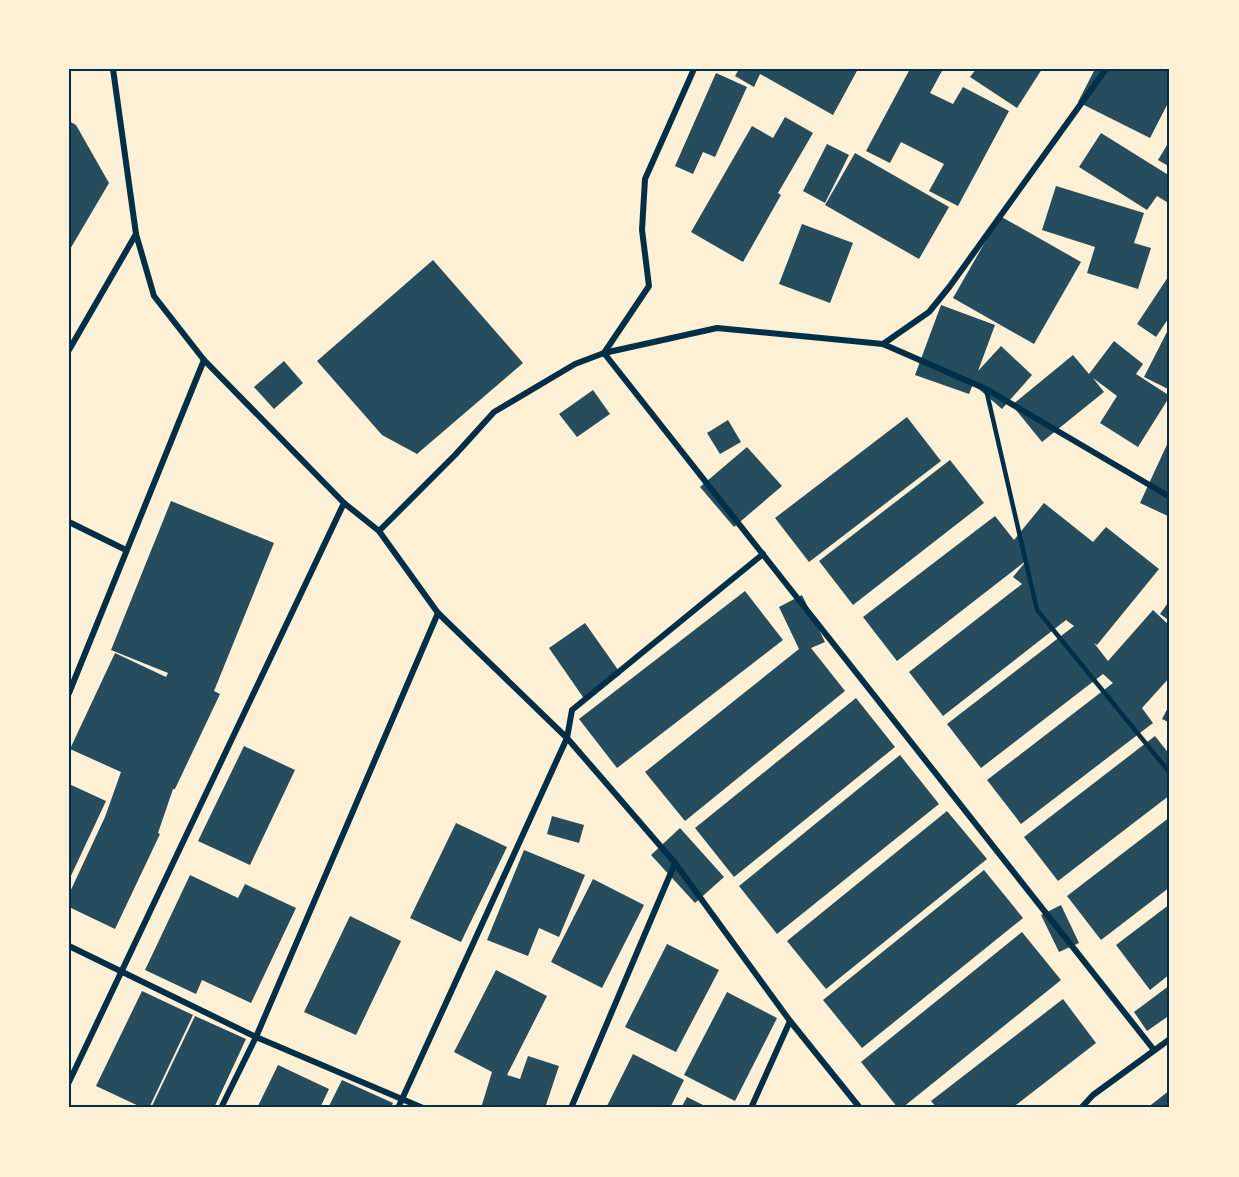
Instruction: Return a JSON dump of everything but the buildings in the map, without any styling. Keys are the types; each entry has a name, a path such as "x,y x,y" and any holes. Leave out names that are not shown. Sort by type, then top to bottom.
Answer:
{"street":[{"path":"113,69 136,234 154,296 204,360 344,503 379,531 438,613 567,738 675,863 790,1021 861,1108"},
{"path":"604,353 649,286 642,230 645,178 693,69"},
{"path":"883,344 929,312 1106,69"},
{"path":"69,350 136,234"},
{"path":"379,531 455,455 494,412 575,364 604,353 717,328 883,344 986,389 1170,496"},
{"path":"604,353 1154,1050"},
{"path":"69,693 204,360"},
{"path":"69,1082 344,503"},
{"path":"69,522 126,550"},
{"path":"398,1108 567,738 573,710 763,554"},
{"path":"221,1108 256,1037 438,613"},
{"path":"572,1108 675,863"},
{"path":"69,946 256,1037 423,1108"},
{"path":"752,1108 790,1021"},
{"path":"1081,1108 1093,1095 1170,1039"}],"lane":[{"path":"986,389 1037,610 1170,773"}]}
